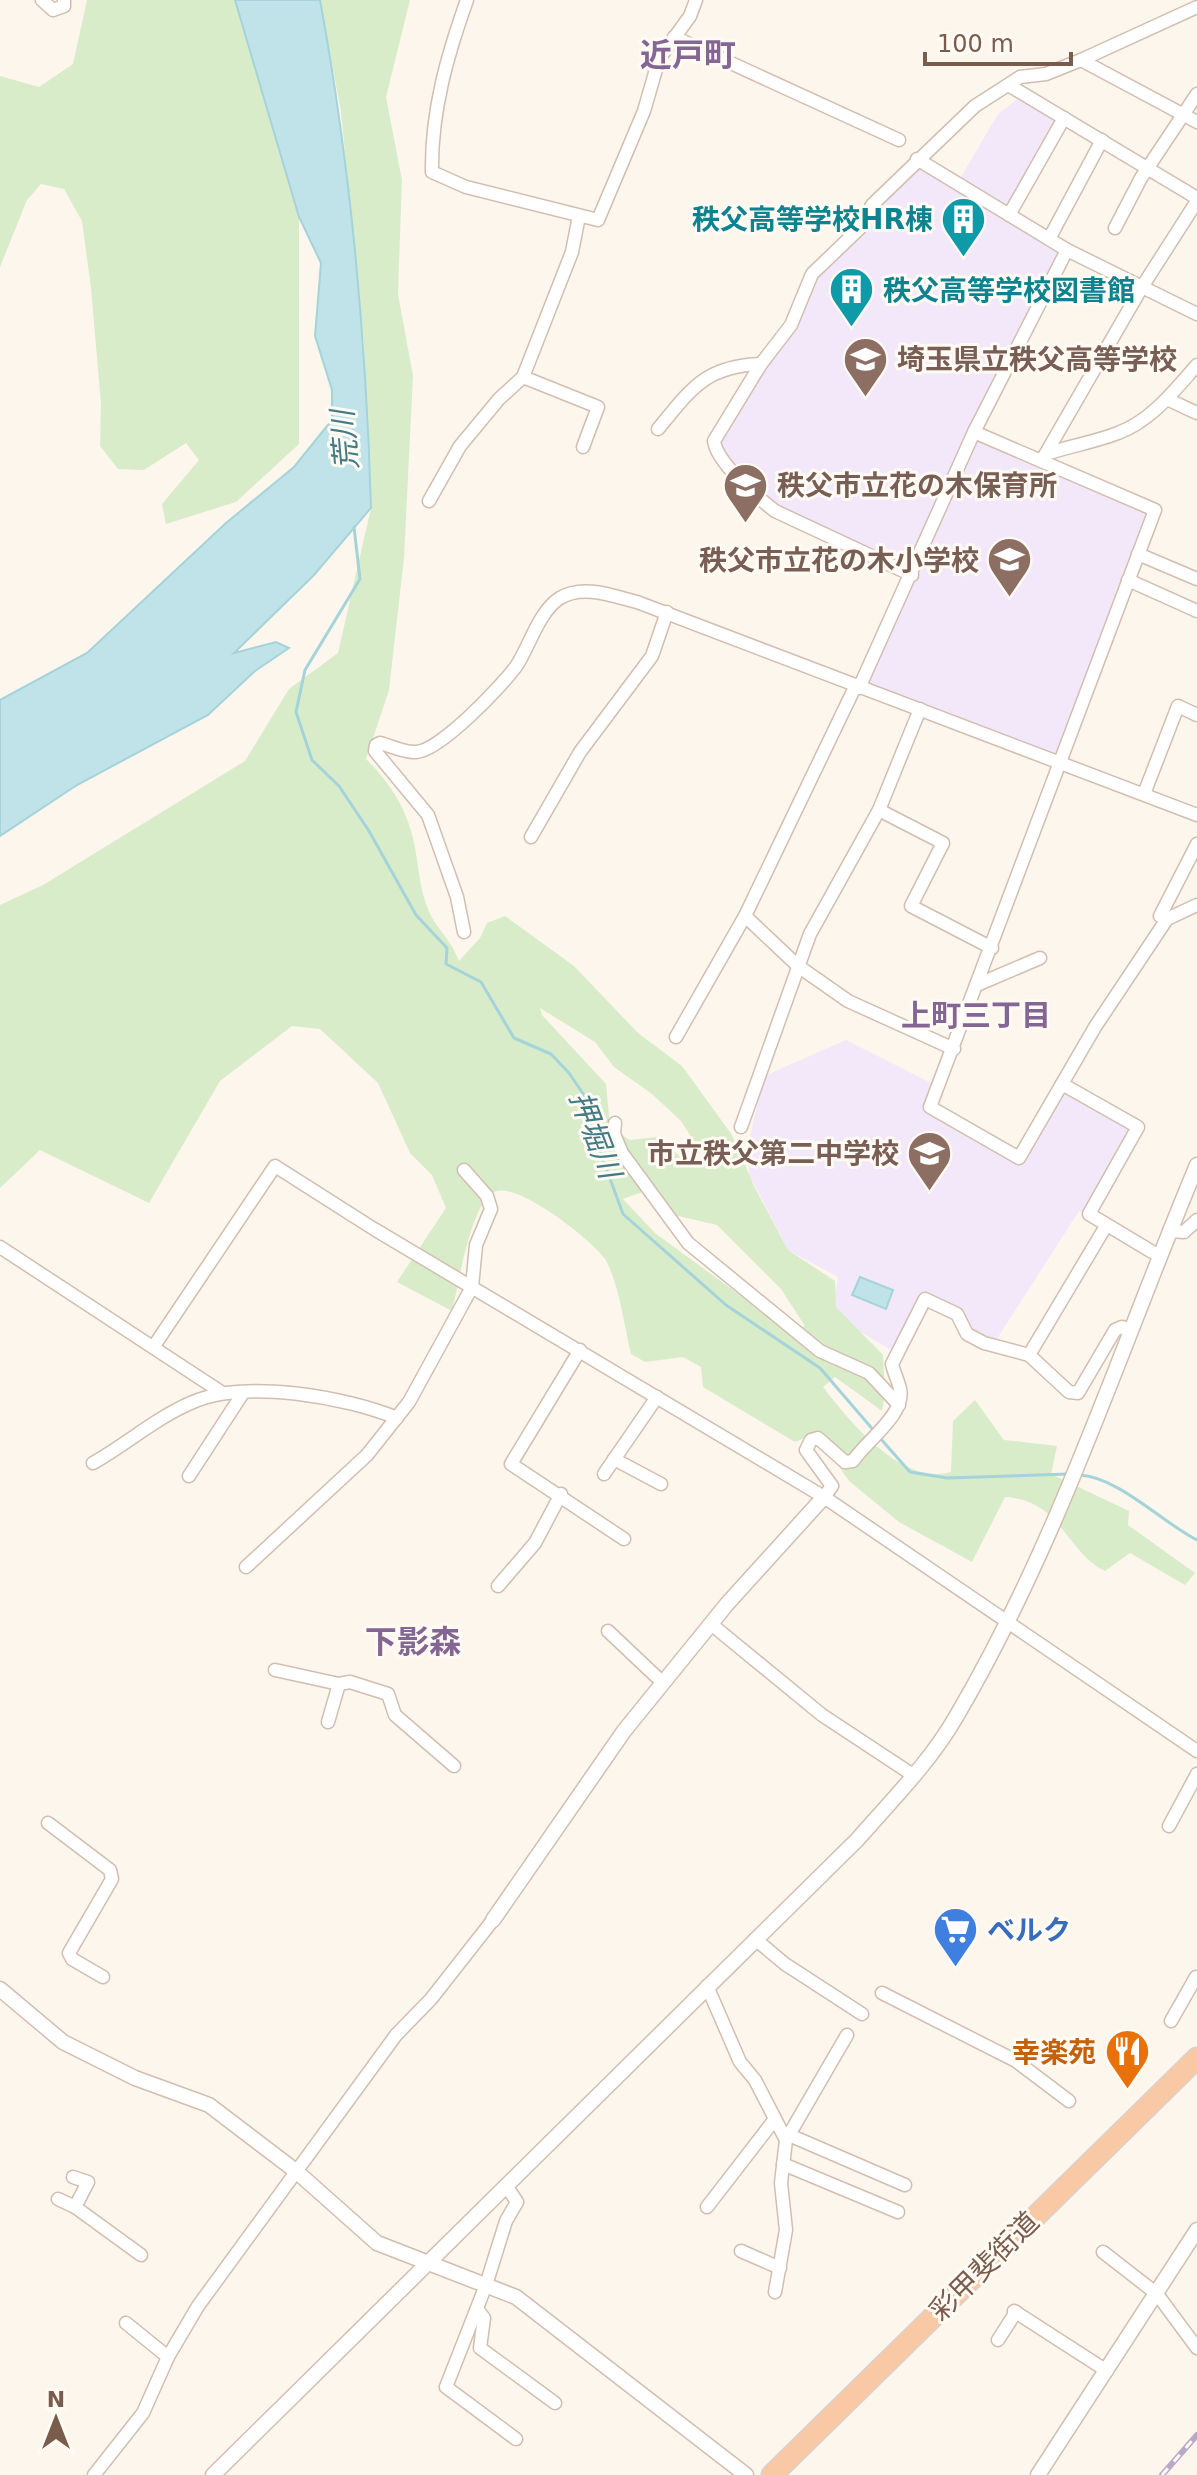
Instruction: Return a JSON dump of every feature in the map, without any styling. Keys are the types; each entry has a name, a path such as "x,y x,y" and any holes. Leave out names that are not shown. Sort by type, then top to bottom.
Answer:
{"highway":[{"name":"彩甲斐街道","path":"772,2475 1197,2058"}],"street":[{"path":"42,0 53,10 64,6 64,0"},
{"path":"467,0 447,55 432,136 432,172 466,187 598,220 644,111 659,59 690,16 696,0"},
{"path":"912,575 775,511 757,498 715,452 714,441 761,364 791,325 812,274 860,228 872,205 975,106 1020,77 1046,74 1196,9"},
{"path":"674,37 899,140"},
{"path":"1081,60 1197,122"},
{"path":"1010,86 1150,168 1197,200 1142,287 1044,457"},
{"path":"1115,228 1141,178 1197,94"},
{"path":"1009,215 1064,118"},
{"path":"1049,239 1102,140"},
{"path":"917,159 1067,250 1197,314"},
{"path":"429,501 460,446 499,399 523,377 572,252 579,216"},
{"path":"676,1037 745,916 912,575 974,432 1067,250"},
{"path":"658,429 692,388 708,374 741,365 761,364"},
{"path":"1044,457 1117,434 1151,414 1197,365"},
{"path":"523,377 598,407 583,447"},
{"path":"1167,399 1197,413"},
{"path":"974,432 1044,457 1155,510 1058,762 979,984 930,1107 1019,1158 1095,1027 1167,919 1197,905"},
{"path":"1138,554 1197,579"},
{"path":"1128,580 1197,611"},
{"path":"464,932 457,897 428,815 375,751 376,745 380,743 415,753 425,750 453,730 516,665 543,617 558,599 576,592 596,592 667,612 1197,815"},
{"path":"531,837 580,752 652,656 667,612"},
{"path":"1144,794 1178,706 1197,715"},
{"path":"741,1127 810,934 879,810 920,709"},
{"path":"879,810 943,843 911,906 992,948"},
{"path":"1167,919 1160,916 1197,844"},
{"path":"745,916 798,966 848,1001 954,1049"},
{"path":"979,984 1040,958"},
{"path":"1062,1084 1138,1127 1089,1214 1159,1256"},
{"path":"615,1123 614,1134 622,1153 688,1243 729,1281 820,1351 869,1373 899,1405"},
{"path":"213,2475 857,1840 913,1775 955,1718 1006,1623 1053,1519 1197,1165"},
{"path":"154,1346 275,1166 824,1497 1197,1751"},
{"path":"246,1567 358,1463 397,1418 472,1287 476,1245 491,1201 464,1170"},
{"path":"1169,1231 1184,1232 1197,1220"},
{"path":"1029,1355 1106,1226"},
{"path":"0,1247 221,1392"},
{"path":"94,2475 143,2413 168,2357 198,2306 396,2035 431,1999 493,1920 606,1757 663,1683 832,1486 806,1450 811,1440 818,1438 845,1462 853,1461 899,1405 901,1391 892,1364 925,1299 957,1314 967,1334 984,1343 1029,1355 1069,1392 1078,1393 1115,1330 1122,1327 1129,1329"},
{"path":"580,1350 511,1464 561,1494 624,1539"},
{"path":"93,1463 182,1407 221,1392 327,1397 397,1418"},
{"path":"189,1476 243,1393"},
{"path":"604,1474 657,1397"},
{"path":"614,1459 661,1484"},
{"path":"498,1586 535,1543 561,1494"},
{"path":"711,1624 822,1715 913,1775"},
{"path":"608,1631 663,1683"},
{"path":"275,1670 339,1684 350,1682 388,1694 395,1715 454,1766"},
{"path":"328,1722 339,1684"},
{"path":"1169,1826 1197,1774"},
{"path":"48,1823 110,1870 112,1879 69,1953 72,1959 103,1977"},
{"path":"755,1939 785,1964 862,2014"},
{"path":"1171,2021 1196,1977"},
{"path":"707,1986 740,2062 755,2080 787,2137 905,2185"},
{"path":"0,1989 63,2042 135,2078 209,2105 297,2172 377,2243 516,2297 746,2475"},
{"path":"882,1993 1016,2061 1069,2101"},
{"path":"775,2292 786,2230 781,2183 787,2137 847,2035"},
{"path":"707,2207 775,2119"},
{"path":"783,2164 898,2212"},
{"path":"73,2177 88,2182 75,2207"},
{"path":"507,2187 517,2202 506,2221 486,2285 446,2387 516,2439"},
{"path":"58,2199 75,2207 141,2255"},
{"path":"1038,2475 1197,2230"},
{"path":"741,2251 780,2268"},
{"path":"1103,2252 1157,2294 1197,2348"},
{"path":"477,2309 484,2318 480,2348 555,2403"},
{"path":"998,2340 1015,2312 1107,2371"},
{"path":"126,2323 168,2357"}],"shaded area":[{"path":"1020,97 1062,122 1013,215 958,182 998,114"},
{"path":"917,159 1067,250 974,432 1155,510 1058,762 859,688 910,574 775,511 715,452 761,364 791,325 812,274"},
{"name":"市立秩父第二中学校","path":"846,1040 939,1087 931,1107 1019,1158 1062,1084 1138,1127 1089,1214 1079,1211 993,1345 984,1343 957,1314 925,1299 896,1353 832,1315 838,1277 788,1250 749,1174 748,1145 764,1076"}],"green space":[{"path":"87,0 235,0 299,217 299,444 236,502 166,524 162,504 199,460 186,443 144,470 118,469 100,446 101,404 82,221 64,189 41,184 27,200 0,267 0,76 39,87 73,64"},
{"path":"320,0 410,0 386,97 402,180 398,294 413,376 404,558 389,690 366,759 387,783 404,810 414,841 424,899 431,916 459,961 480,938 487,923 505,916 574,966 638,1033 682,1066 732,1135 755,1188 788,1250 835,1281 836,1307 883,1355 885,1393 882,1411 835,1377 823,1387 862,1433 914,1470 933,1474 951,1472 953,1421 975,1400 1004,1440 1057,1446 1051,1474 1129,1511 1128,1525 1195,1573 1185,1585 1130,1553 1105,1571 1081,1552 1051,1517 1024,1500 1005,1497 972,1562 899,1522 849,1481 816,1433 795,1442 703,1387 701,1367 683,1357 645,1362 631,1354 617,1291 605,1259 586,1239 553,1214 519,1195 494,1192 478,1212 452,1311 397,1282 446,1208 432,1175 410,1153 378,1083 320,1029 292,1026 220,1081 149,1203 40,1150 0,1188 0,905 43,885 245,761 289,689 338,653 371,508 364,343 341,112","holes":["540,1008 595,1042 614,1067 652,1094 681,1121 705,1158 691,1165 657,1137 630,1140 610,1127 606,1084 542,1015","656,1187 674,1215 717,1225 781,1289 805,1326 789,1331 655,1233 623,1199"]}],"water":[{"name":"荒川","path":"235,0 320,0 340,126 355,253 371,508 314,575 234,653 276,642 289,648 255,671 208,715 77,785 0,836 0,700 87,653 226,523 294,467 332,420 332,390 315,336 321,263 299,217"},
{"path":"860,1277 893,1290 886,1309 852,1295"}],"waterway":[{"name":"押堀川","path":"354,527 360,579 305,670 296,712 312,760 339,786 369,831 416,915 447,948 446,964 481,982 514,1038 551,1054 569,1073 584,1095 591,1127 623,1214 726,1305 820,1368 875,1432"},
{"name":"押堀川","path":"880,1438 910,1472 947,1478 1068,1474"},
{"name":"押堀川","path":"1080,1475 1095,1478 1125,1492 1197,1540"}],"railway":[{"path":"1162,2475 1197,2435"}],"place":[{"name":"秩父高等学校HR棟","path":"964,258"},
{"name":"秩父高等学校図書館","path":"852,329"},
{"name":"埼玉県立秩父高等学校","path":"866,398"},
{"name":"秩父市立花の木保育所","path":"746,524"},
{"name":"秩父市立花の木小学校","path":"1010,599"},
{"name":"市立秩父第二中学校","path":"930,1192"},
{"name":"ベルク","path":"956,1969"},
{"name":"幸楽苑","path":"1127,2091"}],"district":[{"name":"近戸町","path":"688,55"},
{"name":"上町三丁目","path":"976,1016"},
{"name":"下影森","path":"413,1642"}]}
